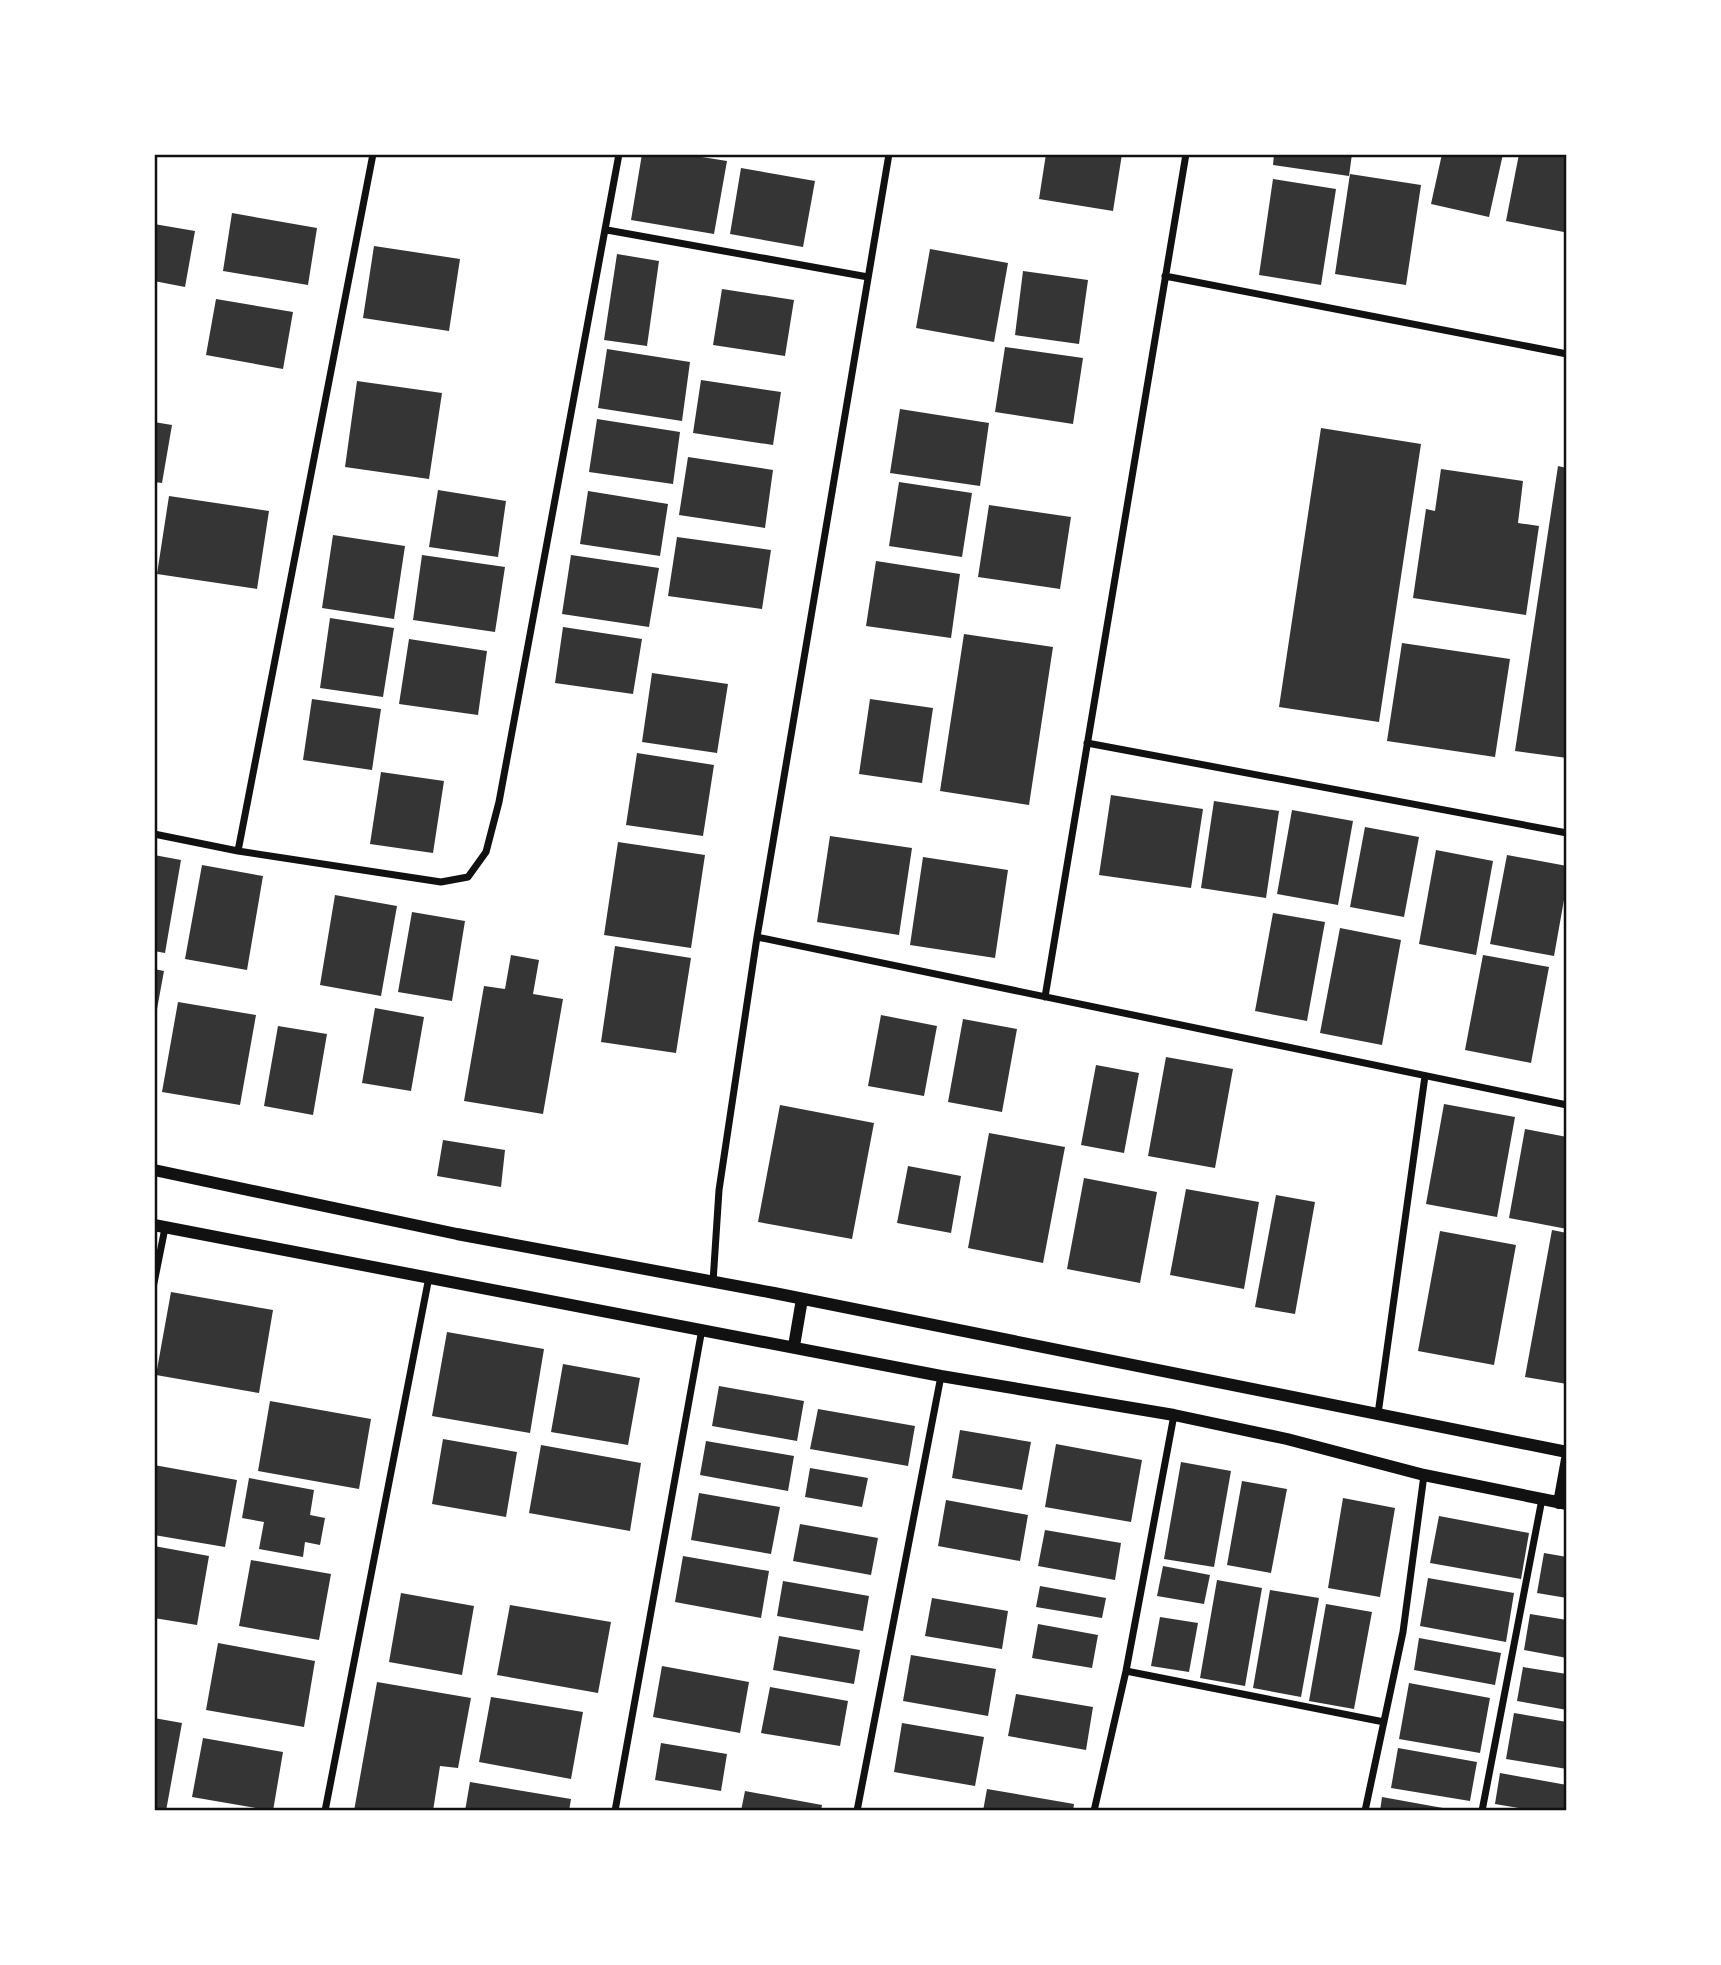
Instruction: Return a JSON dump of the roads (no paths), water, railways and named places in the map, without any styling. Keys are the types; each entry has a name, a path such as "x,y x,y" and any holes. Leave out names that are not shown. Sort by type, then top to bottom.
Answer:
{"street":[{"path":"238,851 373,154"},
{"path":"154,834 238,851 441,882 468,877 486,852 499,802 607,230 618,154"},
{"path":"713,1282 719,1190 757,937 890,154"},
{"path":"1045,997 1186,154"},
{"path":"607,230 868,278"},
{"path":"1165,276 1567,354"},
{"path":"1087,743 1567,833"},
{"path":"757,937 1567,1105"},
{"path":"1378,1414 1425,1076"},
{"path":"154,1170 457,1234 802,1299 1567,1452"},
{"path":"154,1283 160,1227 429,1276 941,1376 1174,1415 1287,1439 1424,1475 1563,1504 1567,1459"},
{"path":"325,1811 429,1276"},
{"path":"794,1346 802,1299"},
{"path":"615,1811 702,1329"},
{"path":"857,1811 941,1376"},
{"path":"1094,1811 1126,1671 1174,1415"},
{"path":"1365,1811 1403,1632 1424,1475"},
{"path":"1482,1811 1542,1499"},
{"path":"1126,1671 1384,1722"}]}
